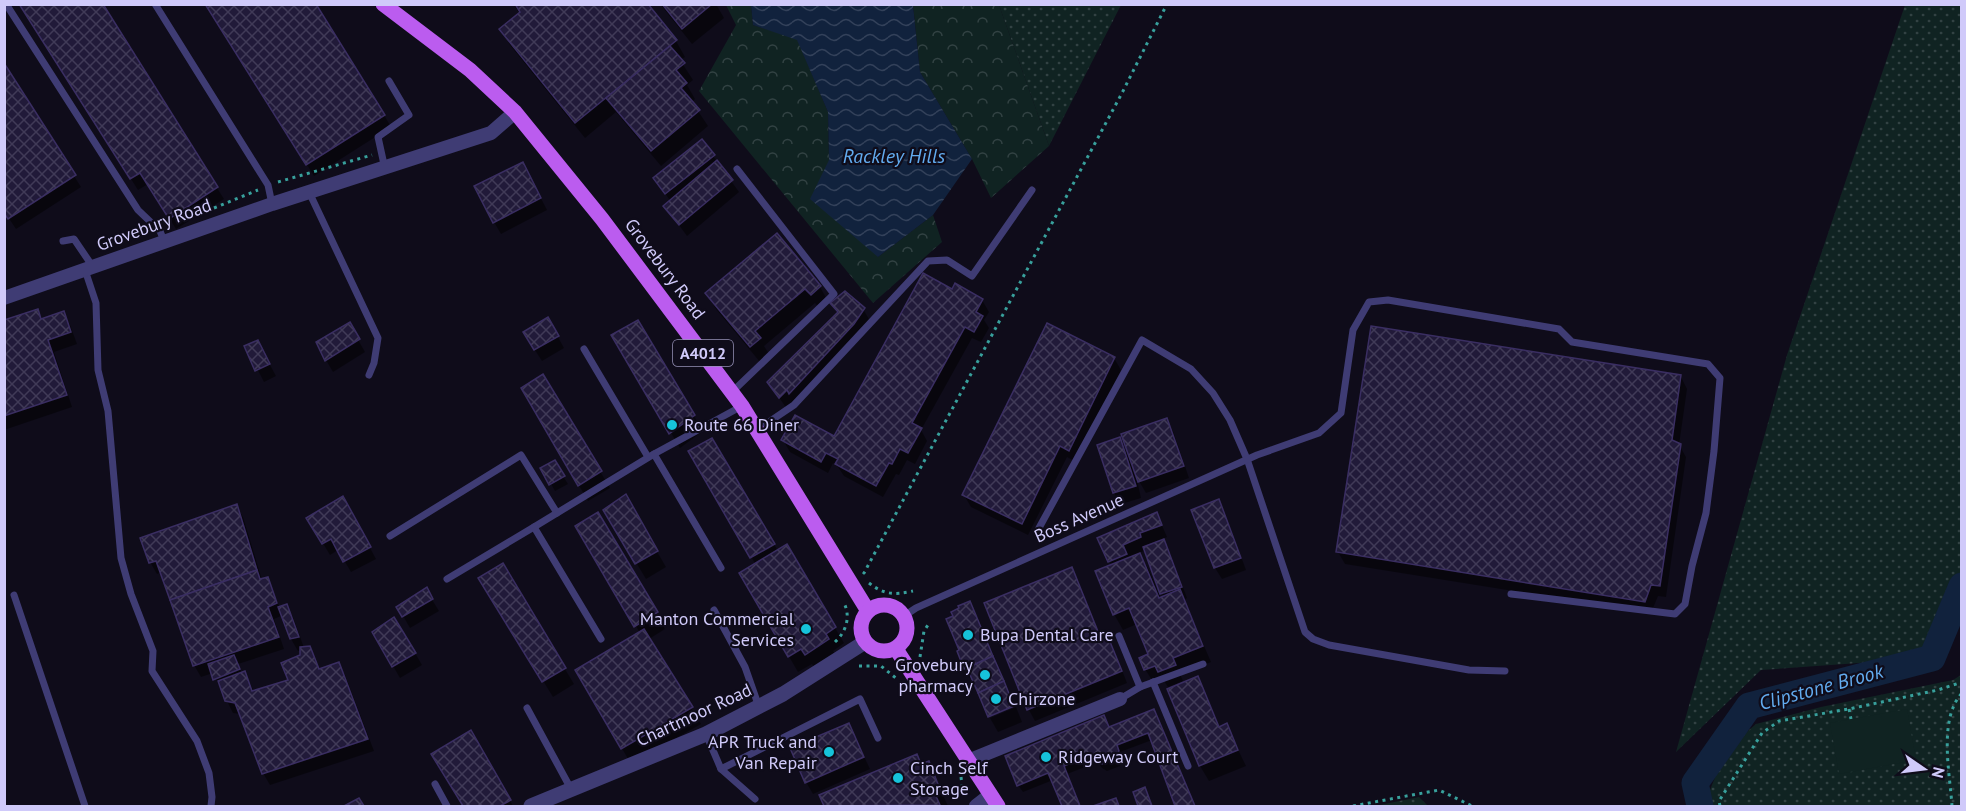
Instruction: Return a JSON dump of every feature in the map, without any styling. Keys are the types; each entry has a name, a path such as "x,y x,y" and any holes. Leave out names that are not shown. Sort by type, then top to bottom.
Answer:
{"main road":[{"name":"Grovebury Road","path":"383,4 470,70 515,112 603,219 742,406 868,611"},
{"path":"879,605 888,605 896,608 904,616 907,631 905,639 896,649 885,652 877,651 865,642 860,632 860,624 868,611 879,605"},
{"path":"896,649 994,801"}],"street":[{"name":"Grovebury Road","path":"4,298 272,204 491,133 515,112"},
{"name":"Chartmoor Road","path":"531,807 706,734 759,707 865,642"},
{"path":"968,761 1120,699"},
{"path":"975,807 994,801"}],"lane":[{"path":"6,4 138,210 160,231 164,242"},
{"path":"156,4 268,185 272,204"},
{"path":"385,169 378,137 409,115 389,81"},
{"path":"732,392 834,294 737,169"},
{"path":"758,430 794,405 928,261 947,260 972,276 1032,190"},
{"path":"309,192 378,338 374,363 369,375"},
{"path":"63,241 74,239 89,269 96,303 98,370 108,411 121,558 131,594 153,651 152,671 197,741 209,773 211,807"},
{"name":"Boss Avenue","path":"904,616 934,600 1247,459 1319,434 1341,413 1353,330 1370,302 1388,300 1559,329 1572,342 1708,364 1720,378 1714,451 1706,513 1685,604 1675,614 1511,594"},
{"path":"1039,528 1142,340 1191,369 1203,380 1230,420 1247,459 1305,632 1312,639 1329,645 1469,670 1505,671"},
{"path":"584,349 721,568"},
{"path":"447,579 651,455 742,406"},
{"path":"390,536 521,456 557,513"},
{"path":"534,527 601,639"},
{"path":"14,595 85,807"},
{"path":"714,610 745,667 759,707"},
{"path":"1119,636 1140,687"},
{"path":"1120,699 1140,687 1203,664"},
{"path":"1153,682 1188,766"},
{"path":"721,769 860,699 878,738"},
{"path":"526,708 571,789"},
{"path":"706,734 721,769 755,799"},
{"path":"435,784 447,807"}],"path":[{"path":"864,573 1122,93 1167,4"},
{"path":"858,567 879,591 893,595 913,591"},
{"path":"829,648 847,625 848,611 844,602"},
{"path":"1720,807 1719,801 1762,733 1779,721 1849,709 1938,690 1962,682"},
{"path":"1952,807 1952,776 1947,725 1957,698 1962,693"},
{"path":"1849,709 1851,719"},
{"path":"1353,807 1439,789 1472,807"}],"green space":[{"path":"913,4 999,5 1049,146 991,198 972,159 920,72"},
{"path":"726,5 751,5 753,25 797,39 828,112 829,160 878,257 933,215 942,242 873,303 699,91 736,25"},
{"path":"999,5 1121,5 1049,146"},
{"path":"1905,5 1961,5 1961,614 1943,657 1761,670 1676,752 1787,355"},
{"path":"1961,675 1961,806 1710,806 1708,795 1724,755 1756,724 1821,707 1953,680"},
{"path":"1907,709 1916,760 1839,774 1830,723"},
{"path":"1419,797 1428,806 1375,806"}],"water":[{"name":"Rackley Hills","path":"751,5 913,5 920,72 972,159 933,215 878,257 810,199 829,160 828,112 797,40 753,25"}],"building":[{"path":"19,4 103,4 218,187 169,219 140,173 130,179"},
{"path":"205,4 316,4 385,115 306,165"},
{"path":"515,4 648,4 677,40 575,123 499,29 520,12"},
{"path":"662,4 712,4 682,29"},
{"path":"670,46 685,63 676,70 687,83 681,88 700,110 651,151 606,98"},
{"path":"4,63 76,175 8,219 4,213"},
{"path":"702,139 715,155 665,194 653,178"},
{"path":"717,160 733,180 679,225 663,206"},
{"path":"523,162 541,198 493,223 474,186"},
{"path":"777,233 821,286 811,295 805,289 755,331 761,338 750,347 705,293"},
{"path":"923,273 952,289 955,283 983,299 976,312 983,316 974,332 965,327 912,423 922,428 908,453 900,449 876,486 835,464 838,459 826,453 821,462 781,440 795,415 834,436"},
{"path":"845,291 865,308 854,324 789,394 787,390 779,398 767,382 838,312 830,303"},
{"path":"38,309 41,319 64,311 71,332 48,340 67,395 4,416 4,320"},
{"path":"548,317 559,336 534,350 523,332"},
{"path":"638,320 695,415 669,434 611,335"},
{"path":"350,322 360,339 325,361 316,342"},
{"path":"1047,323 1115,357 1069,451 1060,446 1022,524 962,495"},
{"path":"1371,326 1681,375 1672,440 1681,444 1660,586 1651,585 1645,602 1336,552"},
{"path":"258,340 270,364 255,371 244,346"},
{"path":"543,374 602,471 578,486 521,388"},
{"path":"1167,418 1184,466 1138,482 1121,434"},
{"path":"1120,437 1136,486 1113,493 1097,445"},
{"path":"712,438 775,544 750,558 688,451"},
{"path":"555,460 565,476 549,485 540,468"},
{"path":"626,494 658,551 635,564 603,510"},
{"path":"343,496 371,547 343,562 331,539 322,544 306,518"},
{"path":"1219,499 1241,558 1214,568 1191,510"},
{"path":"237,504 257,570 170,600 156,561 149,563 140,538"},
{"path":"598,512 658,612 634,627 575,526"},
{"path":"1157,512 1162,525 1140,533 1141,537 1123,545 1127,554 1108,562 1097,538"},
{"path":"1164,539 1182,587 1160,594 1143,547"},
{"path":"787,544 836,627 826,634 829,639 805,655 801,649 788,657 739,573"},
{"path":"1140,553 1159,598 1180,589 1203,646 1173,658 1176,665 1158,672 1155,666 1144,670 1139,658 1148,654 1129,608 1113,615 1095,571"},
{"path":"503,563 566,668 542,682 478,578"},
{"path":"1072,567 1099,634 1106,632 1122,671 1027,710 984,603"},
{"path":"257,570 260,579 268,577 277,603 268,607 279,637 193,666 170,600"},
{"path":"427,587 433,599 402,617 396,607"},
{"name":"Bupa Dental Care","path":"970,601 993,656 964,669 946,619 953,616 951,612 959,608 958,606"},
{"path":"287,604 299,637 290,639 278,607"},
{"path":"394,617 416,653 392,667 372,632"},
{"path":"644,629 693,707 621,749 575,670"},
{"path":"310,646 319,669 339,662 368,739 262,774 235,703 225,701 218,681 245,671 252,691 288,680 281,663 300,655 300,647"},
{"path":"234,655 240,669 213,680 208,664"},
{"name":"Grovebury pharmacy","path":"993,656 1004,681 978,693 967,668"},
{"path":"1198,676 1219,727 1227,723 1238,750 1199,766 1167,689"},
{"name":"Chirzone","path":"1004,681 1014,706 988,717 978,693"},
{"name":"Ridgeway Court","path":"1154,709 1195,806 1175,806 1148,733 1117,745 1119,751 1116,758 1102,764 1093,754 1064,766 1080,806 1062,806 1048,773 1017,786 1005,756 1104,715 1109,727"},
{"path":"849,723 864,757 805,783 790,748"},
{"path":"471,730 511,800 500,806 463,806 431,754"},
{"name":"Cinch Self Storage","path":"917,754 921,764 929,761 941,792 935,794 940,805 824,806 819,795"},
{"name":"Ridgeway Court","path":"1145,787 1152,806 1138,806 1133,792"},
{"path":"359,798 364,806 344,806"},
{"name":"Ridgeway Court","path":"1116,798 1119,806 1093,806"}],"waterway":[{"name":"Clipstone Brook","path":"1700,806 1695,783 1749,706 1932,658 1962,586"}],"place":[{"name":"Route 66 Diner","path":"672,425"},
{"name":"Manton Commercial Services","path":"806,629"},
{"name":"Bupa Dental Care","path":"968,635"},
{"name":"Grovebury pharmacy","path":"985,675"},
{"name":"Chirzone","path":"996,699"},
{"name":"APR Truck and Van Repair","path":"829,752"},
{"name":"Ridgeway Court","path":"1046,757"},
{"name":"Cinch Self Storage","path":"898,778"}]}
